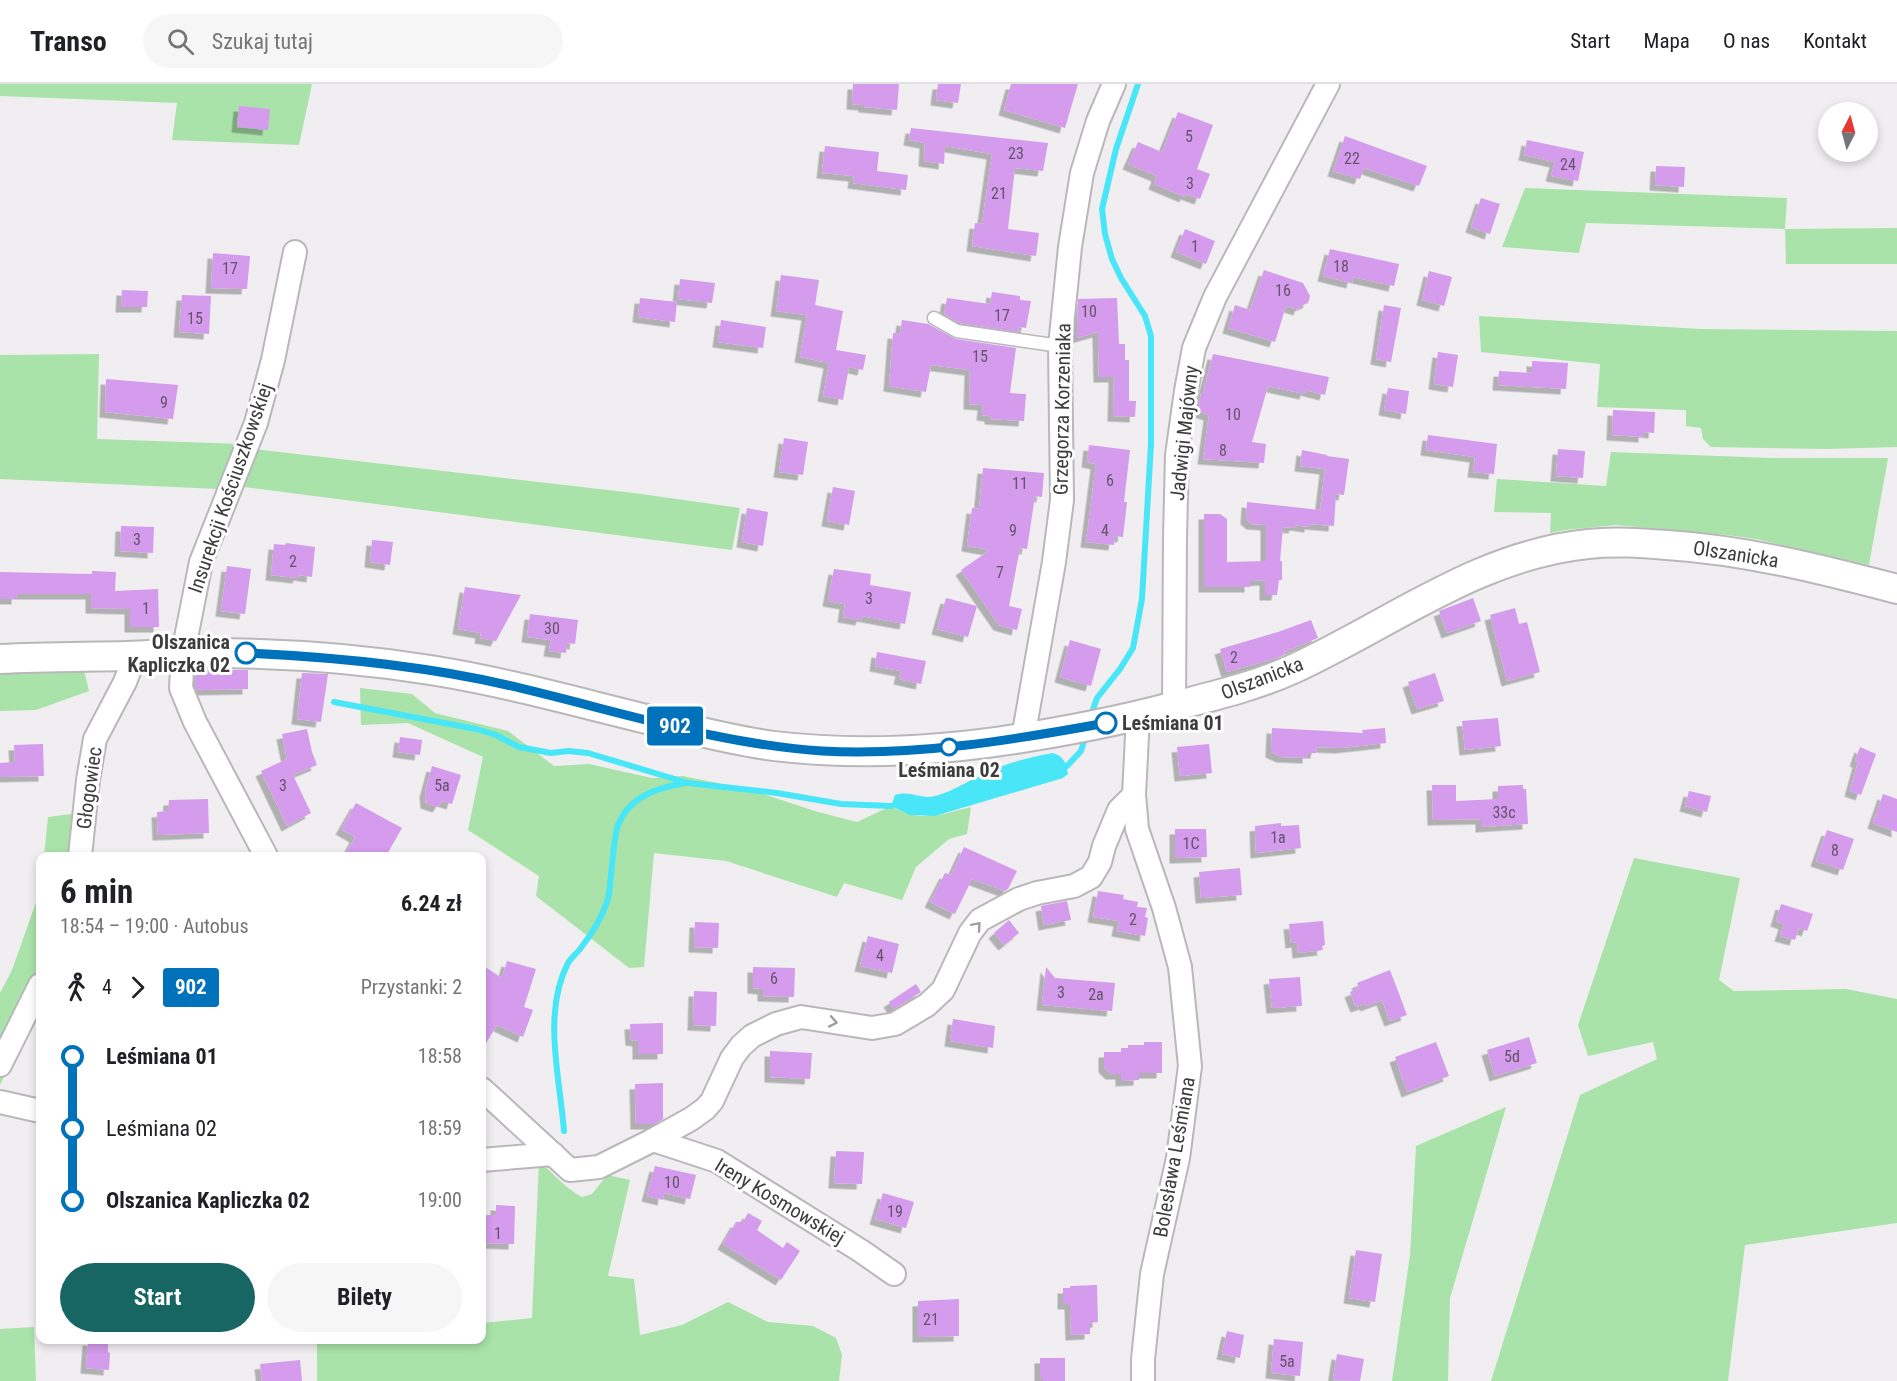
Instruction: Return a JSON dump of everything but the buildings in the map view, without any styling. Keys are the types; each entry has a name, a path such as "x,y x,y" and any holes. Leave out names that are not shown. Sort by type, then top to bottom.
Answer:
{"street":[{"name":"Grzegorza Korzeniaka","path":"1023,738 1054,562 1062,500 1060,346 1070,247 1082,173 1098,121 1114,84"},
{"name":"Jadwigi Majówny","path":"1174,707 1174,537 1178,455 1194,348 1215,297 1328,84"},
{"name":"Insurekcji Kościuszkowskiej","path":"183,653 201,562 256,423 273,360 295,252"},
{"name":"Olszanicka","path":"0,659 183,653 294,655 374,662 434,670 505,684 725,737 792,748 869,752 959,746 1023,738 1138,716 1257,683 1294,668 1443,589 1513,560 1591,543 1688,546 1738,552 1897,589"},
{"path":"183,653 181,688 195,722 264,852"},
{"name":"Głogowiec","path":"80,852 95,739 125,682 135,656"},
{"name":"Bolesława Leśmiana","path":"1138,716 1134,795 1137,829 1164,908 1180,967 1190,1066 1178,1158 1152,1274 1143,1359 1143,1381"},
{"path":"486,1093 570,1170 599,1167 653,1140 705,1109 715,1096 732,1058 741,1046 752,1036 776,1024 801,1017 872,1028 895,1024 927,1005 943,990 970,933 980,920 1037,892 1074,886 1091,878 1100,862 1119,810 1134,795"},
{"path":"0,1065 36,993"},
{"path":"0,1102 36,1110"},
{"name":"Ireny Kosmowskiej","path":"653,1140 717,1161 894,1274"},
{"path":"486,1160 553,1154"}],"lane":[{"path":"934,318 957,331 1060,346"}],"green space":[{"path":"0,84 312,84 299,145 172,140 177,103 0,96"},
{"path":"1525,188 1787,198 1785,229 1586,223 1579,253 1502,247"},
{"path":"1897,228 1897,264 1786,264 1785,229"},
{"path":"1479,316 1701,329 1897,331 1897,447 1826,449 1711,447 1703,439 1701,428 1686,426 1686,410 1597,407 1600,364 1481,352"},
{"path":"99,354 97,439 241,444 218,489 0,479 0,355"},
{"path":"254,449 634,493 740,508 732,550 237,486"},
{"path":"1611,452 1771,458 1888,458 1869,565 1756,539 1727,535 1616,525 1550,533 1551,513 1494,512 1497,479 1606,486"},
{"path":"0,670 84,670 89,691 36,710 0,711"},
{"path":"360,688 412,694 435,713 508,731 554,766 589,764 652,778 683,776 747,789 857,822 891,806 921,816 940,815 971,807 967,834 949,839 916,867 902,900 844,883 837,897 726,861 654,853 644,967 629,968 536,896 539,876 468,830 483,757 408,723 361,725"},
{"path":"79,813 80,852 44,852 48,817"},
{"path":"1634,858 1740,878 1719,980 1734,991 1846,989 1897,999 1897,1223 1745,1245 1728,1381 1491,1381 1580,1095 1657,1059 1653,1042 1588,1056 1578,1025"},
{"path":"36,902 36,1011 0,1085 0,993 12,970"},
{"path":"1506,1107 1450,1298 1448,1381 1392,1381 1410,1255 1416,1146"},
{"path":"539,1162 582,1197 592,1194 607,1175 630,1180 608,1276 634,1279 640,1335 682,1325 728,1302 768,1322 813,1326 836,1338 842,1355 839,1381 317,1381 317,1344 486,1344 486,1323 532,1318"},
{"path":"34,1327 36,1381 0,1381 0,1329"}],"water":[{"path":"1053,753 1060,756 1065,763 1068,774 1063,778 935,816 910,815 891,806 895,795 935,796 1005,765"}],"waterway":[{"path":"1090,718 1097,698 1133,648 1142,599 1151,444 1151,336 1145,316 1112,259 1105,234 1102,209 1116,149 1138,84"},
{"path":"334,702 476,729 496,735 519,747 551,753 568,751 588,753 688,783 777,793 841,804 891,806"},
{"path":"1067,766 1081,751 1086,734"},
{"path":"564,1131 554,1024 560,982 568,963 592,933 605,909 617,829 623,815 637,800 646,795 685,783"}],"bus line":[{"name":"902","path":"246,653 374,662 434,670 505,684 725,737 772,746 822,751 869,752 959,746 1023,738 1106,723"}],"place":[{"name":"Olszanica Kapliczka 02","path":"246,653"},
{"name":"Leśmiana 01","path":"1106,723"},
{"name":"Leśmiana 02","path":"949,747"}]}
